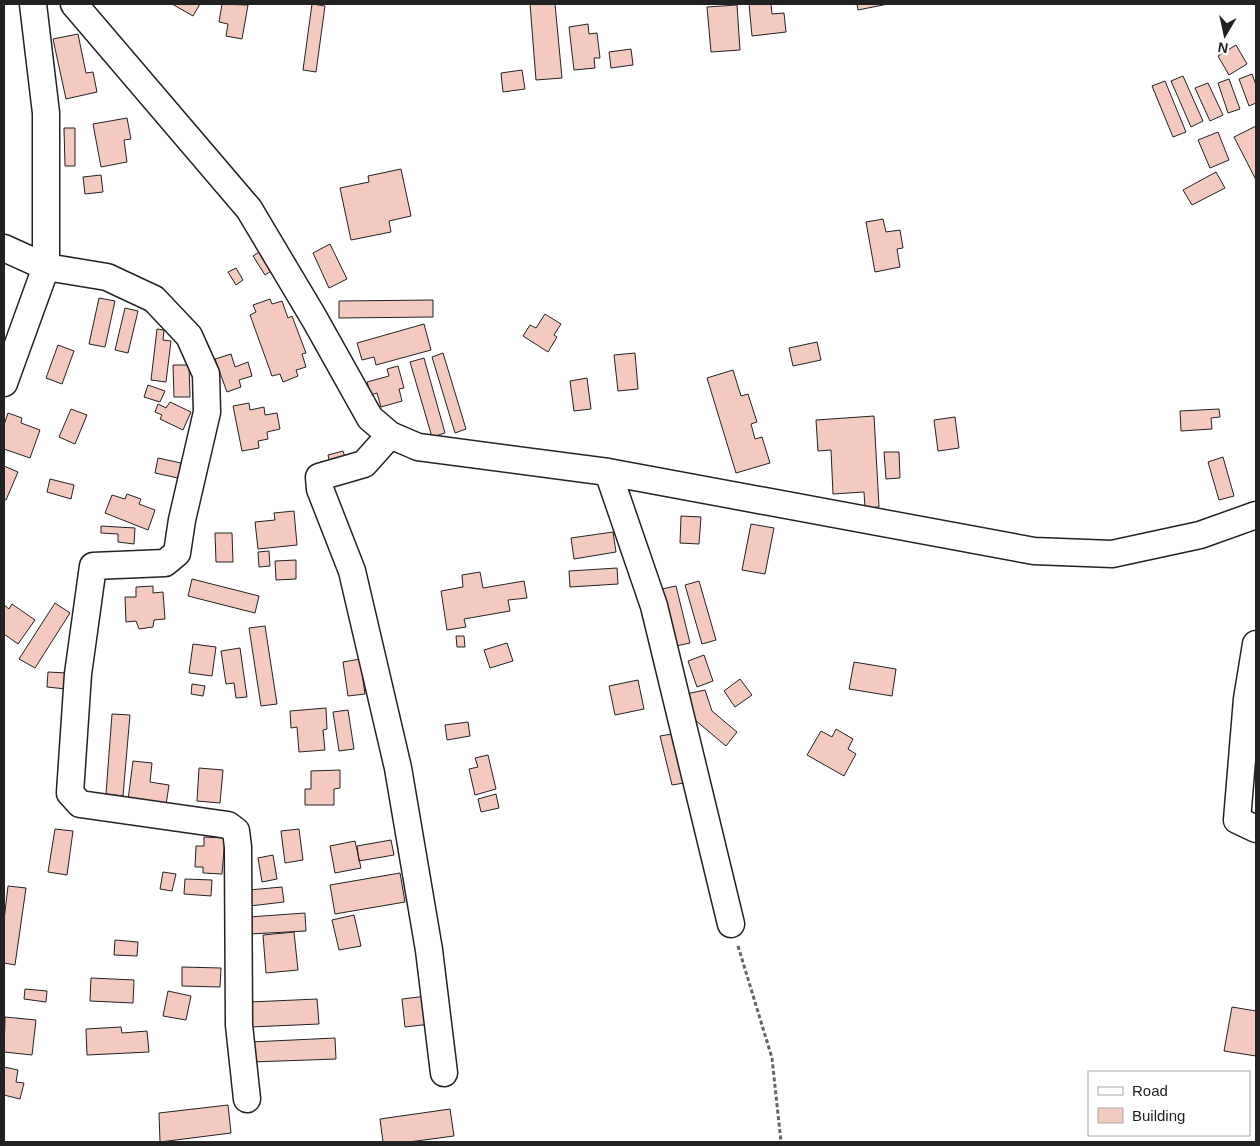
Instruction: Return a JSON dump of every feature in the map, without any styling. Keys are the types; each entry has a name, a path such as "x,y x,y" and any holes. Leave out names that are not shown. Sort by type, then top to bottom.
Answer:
{"street":[{"path":"4,383 46,267 46,113 33,4"},
{"path":"74,4 249,209 314,318 370,418 390,435 418,447 608,472 1034,551 1112,554 1200,535 1256,515"},
{"path":"4,248 46,267 107,278 154,298 189,336 206,374 207,412 182,520 177,553 165,563 93,566 78,674 70,793 80,804 228,826 236,831 238,847 239,1025 247,1099"},
{"path":"390,435 364,464 319,476 320,489 352,571 398,768 429,950 444,1073"},
{"path":"608,472 654,606 731,924"},
{"path":"1256,644 1247,698 1237,820 1256,829"}],"path":[{"path":"731,924 772,1058 781,1142"}],"building":[{"path":"172,4 200,4 193,16"},
{"path":"222,4 248,5 242,39 226,36 228,24 219,22"},
{"path":"312,4 325,6 316,72 303,70"},
{"path":"530,4 555,4 562,78 536,80"},
{"path":"749,4 771,4 772,14 784,13 786,32 752,36"},
{"path":"857,4 888,4 858,10"},
{"path":"737,5 740,50 711,52 707,7"},
{"path":"588,24 589,34 597,33 600,58 594,58 595,68 574,70 569,27"},
{"path":"78,34 86,73 93,72 97,92 66,99 53,39"},
{"path":"1236,45 1247,64 1229,75 1218,56"},
{"path":"631,49 633,65 611,68 609,52"},
{"path":"522,70 525,89 503,92 501,73"},
{"path":"1252,74 1256,85 1256,103 1249,106 1239,79"},
{"path":"1183,76 1203,121 1191,127 1171,81"},
{"path":"1229,79 1240,109 1228,113 1218,83"},
{"path":"1165,81 1186,132 1173,137 1152,86"},
{"path":"1208,83 1223,115 1210,121 1195,88"},
{"path":"127,118 131,139 124,140 127,162 101,167 93,124"},
{"path":"1256,126 1256,180 1234,137"},
{"path":"64,128 75,128 75,166 65,166"},
{"path":"1218,132 1229,160 1210,168 1198,140"},
{"path":"401,169 411,216 389,221 391,232 351,240 340,188 369,182 368,176"},
{"path":"1216,172 1225,188 1192,205 1183,190"},
{"path":"101,175 103,192 85,194 83,177"},
{"path":"883,219 886,232 900,230 903,248 897,249 900,267 875,272 866,222"},
{"path":"330,244 347,279 329,288 313,253"},
{"path":"264,249 276,268 265,275 253,256"},
{"path":"236,268 243,280 236,285 228,272"},
{"path":"99,298 115,301 105,347 89,344"},
{"path":"270,299 272,304 282,301 288,318 292,316 306,353 302,354 306,367 296,370 298,376 283,382 280,374 272,376 250,315 256,312 253,305"},
{"path":"433,300 433,317 339,318 339,301"},
{"path":"125,308 138,311 128,353 115,350"},
{"path":"545,314 561,324 554,335 557,337 548,352 523,336 530,325 536,328"},
{"path":"424,324 431,350 376,365 374,357 362,360 357,343"},
{"path":"157,329 164,330 163,340 171,341 166,382 151,380"},
{"path":"817,342 821,360 793,366 789,348"},
{"path":"58,345 74,351 62,384 46,378"},
{"path":"443,353 466,429 455,433 432,357"},
{"path":"635,353 638,389 618,391 614,355"},
{"path":"231,354 235,367 248,362 252,376 239,380 241,387 227,392 215,359"},
{"path":"424,358 445,433 432,437 410,362"},
{"path":"173,365 189,365 190,397 174,397"},
{"path":"398,366 404,388 399,389 402,401 381,407 377,393 371,395 367,382 389,376 387,369"},
{"path":"733,370 741,396 748,394 757,422 751,424 755,439 762,437 770,463 736,473 707,378"},
{"path":"587,378 591,409 574,411 570,381"},
{"path":"148,385 165,391 160,402 144,397"},
{"path":"170,402 191,412 183,430 160,419 162,415 155,412 158,404 166,408"},
{"path":"249,403 250,410 264,407 265,415 277,413 280,429 267,432 268,439 258,441 259,448 242,451 233,406"},
{"path":"71,409 87,415 75,444 59,437"},
{"path":"1219,409 1220,417 1211,418 1212,429 1181,431 1180,411"},
{"path":"8,413 22,418 21,423 40,430 30,458 4,449 4,425"},
{"path":"874,416 879,507 865,508 864,492 833,494 831,450 818,451 816,420"},
{"path":"955,417 959,448 938,451 934,420"},
{"path":"343,451 346,460 330,465 328,455"},
{"path":"884,452 899,452 900,478 886,479"},
{"path":"1223,457 1234,496 1219,500 1208,462"},
{"path":"158,458 181,463 178,478 155,473"},
{"path":"4,466 18,472 6,500 4,499"},
{"path":"50,479 74,485 71,499 47,492"},
{"path":"127,494 141,499 139,504 155,510 148,530 105,513 112,495 125,499"},
{"path":"294,511 297,545 258,549 255,522 275,520 274,513"},
{"path":"681,516 701,517 699,544 680,543"},
{"path":"751,524 774,528 765,574 742,570"},
{"path":"101,526 135,528 134,544 118,542 118,534 101,533"},
{"path":"613,532 616,552 574,559 571,538"},
{"path":"215,533 232,533 233,562 216,562"},
{"path":"269,551 270,566 259,567 258,552"},
{"path":"296,560 296,579 276,580 275,561"},
{"path":"617,568 618,584 570,587 569,571"},
{"path":"480,572 483,588 524,581 527,598 508,600 510,611 464,619 466,627 447,630 441,591 463,587 462,575"},
{"path":"192,579 259,596 255,613 188,596"},
{"path":"699,581 716,640 702,644 685,585"},
{"path":"153,586 153,593 163,592 165,619 154,620 153,627 139,629 136,621 126,622 125,597 136,597 136,587"},
{"path":"676,586 690,643 676,646 662,589"},
{"path":"55,603 70,613 35,668 19,659"},
{"path":"12,604 35,620 18,644 4,634 4,605 9,609"},
{"path":"265,626 277,704 261,706 249,628"},
{"path":"456,636 464,636 465,647 457,647"},
{"path":"507,643 513,661 490,668 484,650"},
{"path":"193,644 216,647 212,676 189,673"},
{"path":"240,648 247,697 236,698 234,683 226,684 221,651"},
{"path":"704,655 713,681 697,687 688,661"},
{"path":"360,659 365,694 348,696 343,662"},
{"path":"854,662 896,669 892,696 849,689"},
{"path":"48,672 67,673 66,689 47,687"},
{"path":"740,679 752,695 735,707 724,691"},
{"path":"638,680 644,709 615,715 609,686"},
{"path":"192,684 205,686 203,696 191,694"},
{"path":"705,690 712,711 737,732 726,746 695,720 686,694"},
{"path":"326,708 327,729 323,730 325,750 299,752 297,727 291,728 290,711"},
{"path":"348,710 354,749 339,751 333,712"},
{"path":"112,714 130,715 123,796 106,794"},
{"path":"468,722 470,736 447,740 445,725"},
{"path":"836,729 853,739 848,749 856,754 844,776 807,755 821,731 832,737"},
{"path":"672,734 684,783 672,785 660,736"},
{"path":"488,755 496,789 475,795 469,769 478,767 475,758"},
{"path":"133,761 152,763 150,782 169,785 166,805 128,800"},
{"path":"199,768 223,770 220,803 197,801"},
{"path":"340,770 340,788 334,789 334,805 305,805 305,789 311,789 311,771"},
{"path":"496,794 499,808 481,812 478,799"},
{"path":"55,829 73,831 67,875 48,872"},
{"path":"299,829 303,860 285,863 281,831"},
{"path":"204,837 225,838 222,874 203,873 203,867 195,867 196,846 204,846"},
{"path":"391,840 394,855 359,861 357,846"},
{"path":"355,841 361,868 335,873 330,846"},
{"path":"273,855 277,879 262,882 258,858"},
{"path":"163,872 176,874 172,891 160,889"},
{"path":"400,873 405,902 335,914 330,885"},
{"path":"185,879 212,880 211,896 184,894"},
{"path":"8,886 26,888 15,965 4,963 4,920"},
{"path":"282,887 284,902 250,906 249,890"},
{"path":"305,913 306,931 250,934 249,917"},
{"path":"354,915 361,946 339,950 332,920"},
{"path":"294,932 298,970 266,973 263,935"},
{"path":"115,940 138,942 137,956 114,955"},
{"path":"182,967 221,968 220,987 182,986"},
{"path":"91,978 134,980 133,1003 90,1001"},
{"path":"25,989 47,991 46,1002 24,999"},
{"path":"168,991 191,996 186,1020 163,1016"},
{"path":"427,996 431,1024 405,1027 402,999"},
{"path":"317,999 319,1024 251,1027 250,1002"},
{"path":"1232,1007 1256,1011 1256,1056 1224,1051"},
{"path":"5,1017 36,1020 32,1055 4,1052"},
{"path":"121,1027 122,1033 147,1031 149,1052 87,1055 86,1029"},
{"path":"335,1038 336,1059 252,1062 251,1042"},
{"path":"4,1067 18,1070 16,1082 24,1083 20,1099 4,1095"},
{"path":"228,1105 231,1133 160,1142 159,1113"},
{"path":"450,1109 454,1136 409,1142 383,1142 380,1119"}]}
